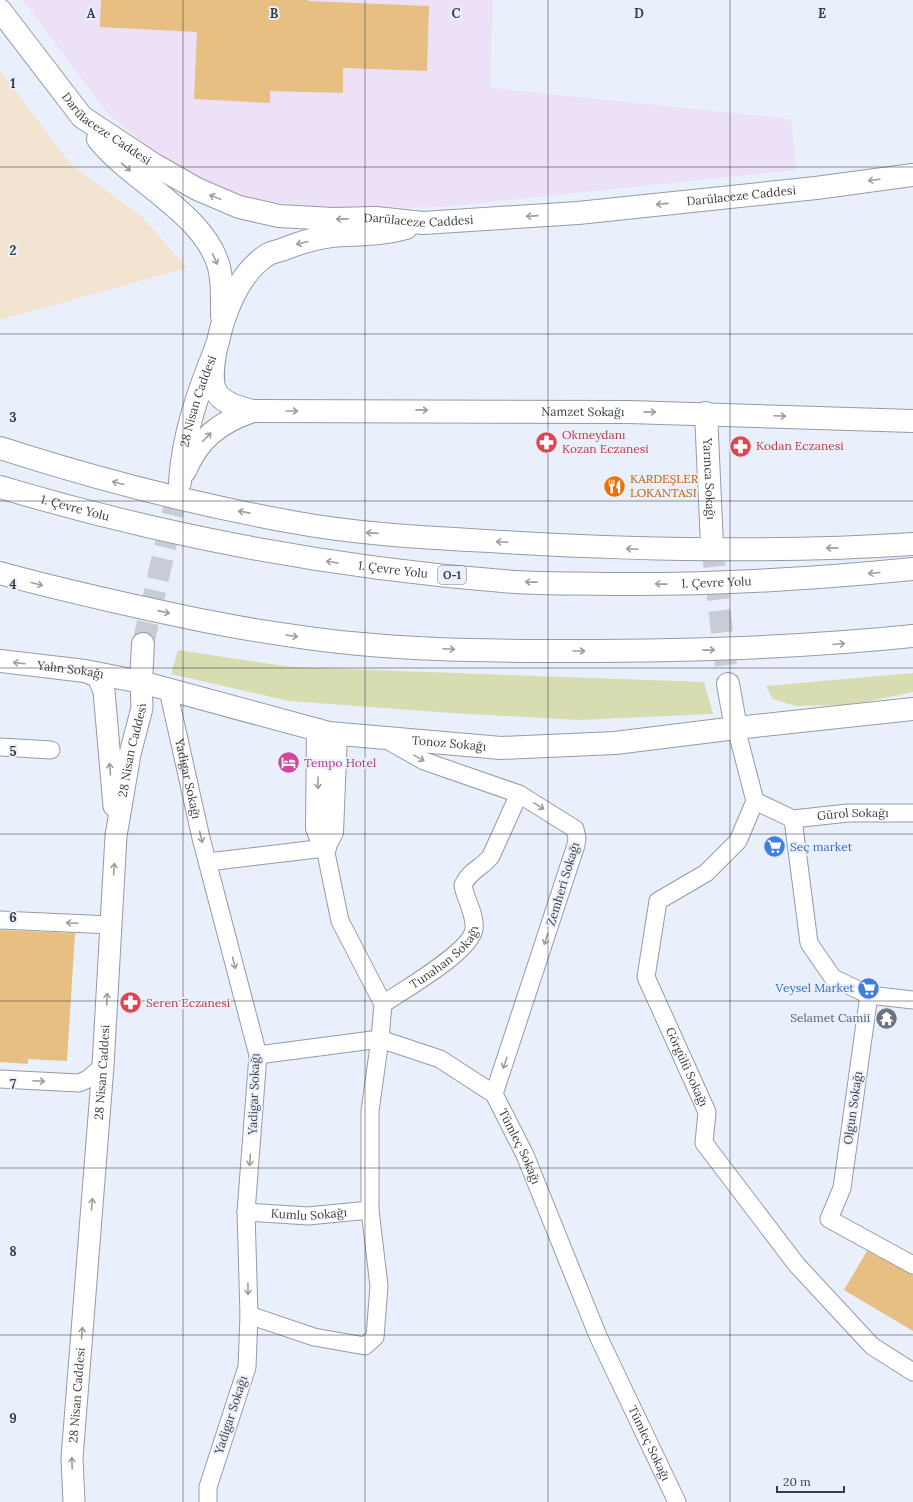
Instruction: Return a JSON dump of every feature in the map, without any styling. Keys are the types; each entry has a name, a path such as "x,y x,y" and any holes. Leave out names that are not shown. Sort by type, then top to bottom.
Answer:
{"main road":[{"name":"Darülaceze Caddesi","path":"0,10 82,117 153,164 191,186 239,207 279,216 333,219 376,218 423,223 578,213 913,175"},
{"path":"82,117 103,145 124,166 185,217 199,232 211,251 218,266 222,323"},
{"path":"222,323 239,285 252,268 268,255 296,244 329,236 385,233 423,223"},
{"name":"28 Nisan Caddesi","path":"180,482 186,433 207,366 216,347 222,323"},
{"name":"Namzet Sokağı","path":"216,347 214,364 216,393 224,402 253,411 422,410 706,414 913,421"},
{"name":"Namzet Sokağı","path":"180,482 196,449 212,432 229,420 253,411"},
{"name":"Yarınca Sokağı","path":"706,414 712,545"},
{"path":"0,448 55,466 216,507 294,522 363,532 648,550 837,548 913,544"},
{"name":"1. Çevre Yolu","path":"0,487 79,510 144,526 302,557 364,567 516,582 686,584 782,581 913,569"},
{"path":"0,573 37,584 180,616 233,626 294,636 403,647 490,651 709,650 838,644 913,636"},
{"name":"28 Nisan Caddesi","path":"141,682 143,644"},
{"name":"Yalın Sokağı","path":"0,661 85,671 141,682 168,690"},
{"path":"728,684 736,728"},
{"name":"Tonoz Sokağı","path":"168,690 327,732 501,748 615,743 736,728 912,710"},
{"path":"324,848 317,828 327,732"}],"street":[{"path":"85,671 98,677 104,691 116,836"},
{"name":"28 Nisan Caddesi","path":"74,1502 72,1458 103,1066 116,836 130,754 142,708 141,682"},
{"name":"Yadigar Sokağı","path":"168,690 208,862 258,1055 246,1212 249,1315 247,1367 208,1487 208,1502"},
{"path":"736,728 755,801 793,819 809,943 833,978 869,995 913,1000"},
{"name":"Zemheri Sokağı","path":"385,738 424,761 519,794 575,829 577,838 494,1094"},
{"path":"0,747 51,750"},
{"name":"Tunahan Sokağı","path":"383,1004 446,962 469,942 474,930 474,921 464,894 463,885 466,878 488,861 519,794"},
{"name":"Görgülü Sokağı","path":"755,801 738,841 706,873 658,901 646,976 707,1112 704,1143 796,1264 872,1346 913,1372"},
{"name":"Gürol Sokağı","path":"793,819 848,813 913,813"},
{"path":"208,862 324,848 340,921 383,1004 380,1039 370,1111 370,1210 379,1286 375,1337 365,1346 314,1337 249,1315"},
{"path":"0,920 111,925"},
{"name":"Olgun Sokağı","path":"869,995 842,1188 829,1219 913,1265"},
{"path":"258,1055 380,1039"},
{"name":"Tümleç Sokağı","path":"380,1039 440,1059 494,1094 525,1155 598,1336 677,1502"},
{"path":"0,1079 79,1083 88,1079 103,1066"},
{"name":"Kumlu Sokağı","path":"246,1212 308,1216 370,1210"}],"shaded area":[{"path":"23,0 493,0 490,88 791,119 796,170 441,207 327,208 248,199 163,159 109,115"},
{"path":"0,70 71,165 141,216 187,268 0,320"}],"green space":[{"path":"178,650 291,667 704,682 713,714 579,720 452,713 289,701 171,674"},
{"path":"913,673 913,692 851,705 796,706 773,699 766,686"}],"building":[{"path":"101,0 308,0 429,6 427,71 343,68 343,93 270,91 270,103 194,99 197,32 100,27"},
{"path":"0,930 75,933 67,1061 28,1059 28,1064 0,1062"},
{"path":"867,1251 913,1275 913,1331 844,1290"}],"tunnel":[{"path":"143,644 180,482"},
{"path":"712,545 728,684"}],"place":[{"name":"Okmeydanı Kozan Eczanesi","path":"546,442"},
{"name":"Kodan Eczanesi","path":"741,446"},
{"name":"KARDEŞLER LOKANTASI","path":"614,486"},
{"name":"Tempo Hotel","path":"288,763"},
{"name":"Seç market","path":"775,847"},
{"name":"Veysel Market","path":"869,988"},
{"name":"Seren Eczanesi","path":"130,1003"},
{"name":"Selamet Camii","path":"886,1018"}]}
